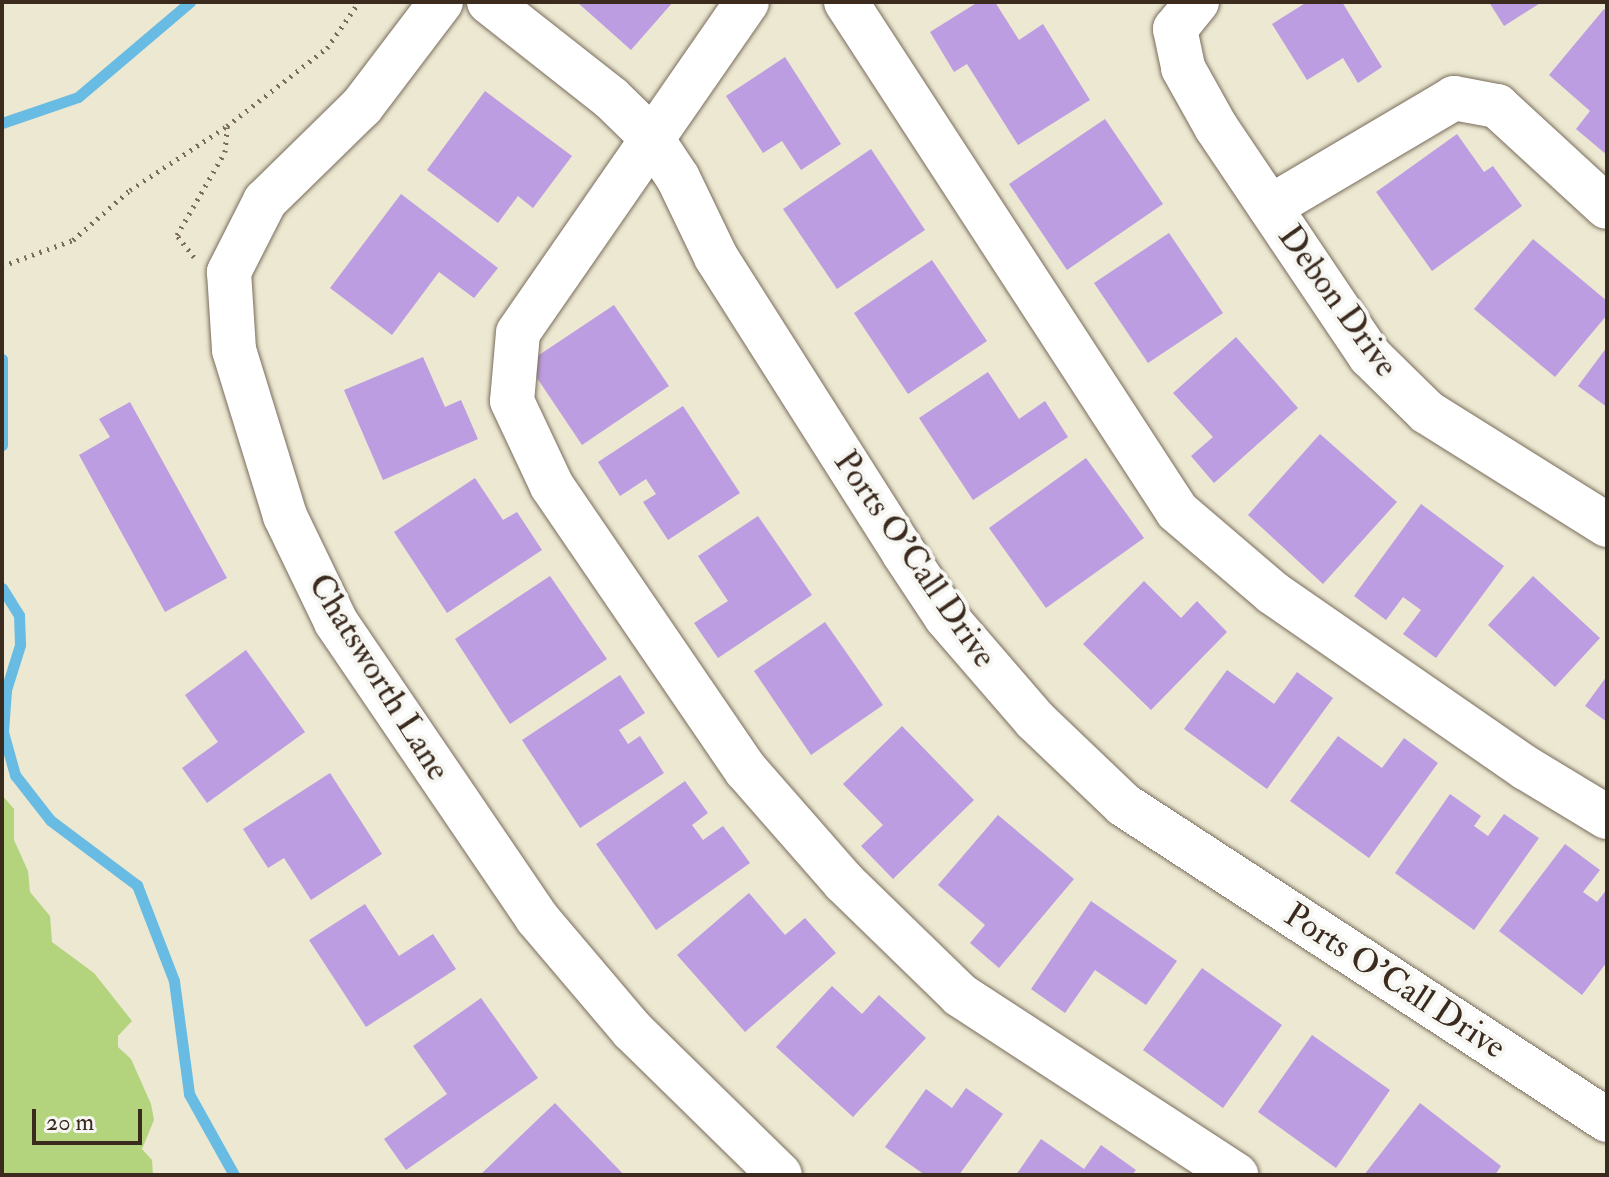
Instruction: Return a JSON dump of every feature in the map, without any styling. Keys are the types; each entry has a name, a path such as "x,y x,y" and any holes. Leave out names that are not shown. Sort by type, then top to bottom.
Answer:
{"street":[{"path":"229,272 265,201 362,106 441,2"},
{"name":"Ports O'Call Drive","path":"489,2 611,98 650,136 678,178 716,257 903,552 946,617 1035,720 1124,805 1607,1120"},
{"path":"747,2 650,136 518,333 512,401 552,486 746,770 844,882 960,995 1236,1175"},
{"path":"846,2 1177,511 1273,593 1526,768 1607,817"},
{"name":"Debon Drive","path":"1197,2 1175,29 1183,68 1270,207 1370,356 1427,412 1607,525"},
{"path":"1270,207 1454,98 1497,106 1607,207"},
{"name":"Chatsworth Lane","path":"229,272 234,350 285,516 336,622 537,918 632,1030 780,1175"}],"path":[{"path":"2,266 73,240 130,190 227,126 327,48 359,2"},
{"path":"227,126 225,152 177,235 191,256 229,272"}],"green space":[{"path":"2,795 14,809 14,840 28,871 30,892 50,916 52,942 94,973 132,1021 118,1036 118,1047 131,1059 151,1104 154,1120 142,1149 152,1160 153,1175 2,1175"}],"building":[{"path":"577,2 673,2 631,50"},
{"path":"978,2 995,2 1019,40 1043,24 1090,100 1018,145 967,64 954,72 930,32"},
{"path":"1307,2 1342,2 1382,67 1358,83 1343,58 1307,80 1272,24"},
{"path":"1489,2 1542,2 1504,26"},
{"path":"1604,9 1607,12 1607,155 1576,129 1590,111 1549,75"},
{"path":"785,57 841,144 801,170 782,141 763,153 726,96"},
{"path":"485,91 572,156 533,208 518,196 498,223 427,170"},
{"path":"1105,119 1163,204 1067,270 1009,184"},
{"path":"1457,134 1484,172 1493,166 1522,206 1432,271 1376,192"},
{"path":"871,149 925,230 837,289 783,209"},
{"path":"401,194 498,268 474,298 439,272 392,335 330,288"},
{"path":"1169,233 1223,313 1148,363 1094,283"},
{"path":"1533,239 1607,301 1607,315 1555,377 1474,309"},
{"path":"932,260 987,341 908,394 854,313"},
{"path":"614,305 669,386 582,445 527,363"},
{"path":"1236,337 1298,408 1214,483 1191,456 1213,437 1173,393"},
{"path":"1607,347 1607,407 1578,386"},
{"path":"423,357 445,407 461,400 478,439 383,480 344,390"},
{"path":"988,372 1019,419 1045,401 1068,437 973,500 919,418"},
{"path":"130,402 227,578 165,612 79,455 110,437 99,419"},
{"path":"683,406 740,493 668,540 643,502 656,494 646,479 620,496 598,462"},
{"path":"1320,434 1397,502 1323,584 1248,515"},
{"path":"1086,458 1144,538 1046,608 989,528"},
{"path":"475,478 503,520 517,512 542,550 447,613 394,532"},
{"path":"1421,504 1504,566 1436,658 1403,634 1421,610 1403,597 1386,620 1354,596"},
{"path":"758,516 812,595 718,658 694,623 728,601 698,556"},
{"path":"550,576 607,659 510,724 455,639"},
{"path":"1533,576 1600,638 1555,687 1488,625"},
{"path":"1144,581 1181,618 1197,601 1227,632 1151,710 1083,644"},
{"path":"825,622 883,705 811,755 754,671"},
{"path":"246,650 305,732 207,803 182,768 218,742 185,695"},
{"path":"1227,670 1274,704 1297,672 1333,698 1267,789 1184,729"},
{"path":"620,675 645,713 619,730 628,744 640,736 664,773 580,828 522,740"},
{"path":"1607,676 1607,722 1585,706"},
{"path":"902,726 974,800 893,879 861,846 883,825 843,784"},
{"path":"1338,736 1382,768 1404,738 1438,763 1369,858 1290,801"},
{"path":"330,773 382,854 311,900 284,858 268,868 243,829"},
{"path":"685,781 708,813 692,825 703,840 723,826 750,863 656,930 596,844"},
{"path":"1450,794 1481,816 1474,826 1488,836 1504,814 1539,838 1474,930 1395,873"},
{"path":"998,815 1074,879 999,968 970,943 985,925 938,885"},
{"path":"1565,844 1600,870 1583,892 1597,902 1607,889 1607,962 1582,995 1499,931"},
{"path":"749,893 785,935 805,918 836,953 745,1032 677,955"},
{"path":"1091,901 1177,961 1146,1005 1095,970 1065,1013 1031,989"},
{"path":"365,904 399,956 433,934 456,969 366,1027 309,940"},
{"path":"1202,968 1282,1025 1223,1108 1143,1050"},
{"path":"832,986 862,1014 879,995 926,1038 853,1117 776,1047"},
{"path":"481,998 538,1078 406,1170 384,1139 447,1094 413,1046"},
{"path":"1312,1035 1390,1090 1336,1168 1258,1112"},
{"path":"966,1088 1003,1114 959,1175 925,1175 885,1147 926,1089 952,1108"},
{"path":"555,1103 624,1175 480,1175"},
{"path":"1420,1103 1501,1166 1495,1175 1364,1175"},
{"path":"1041,1139 1084,1169 1101,1145 1136,1170 1132,1175 1016,1175"}],"waterway":[{"path":"2,123 78,97 190,2"},
{"path":"2,359 2,445"},
{"path":"2,588 19,615 20,645 6,690 3,732 15,775 50,820 137,885 174,981 189,1094 234,1175"}]}
